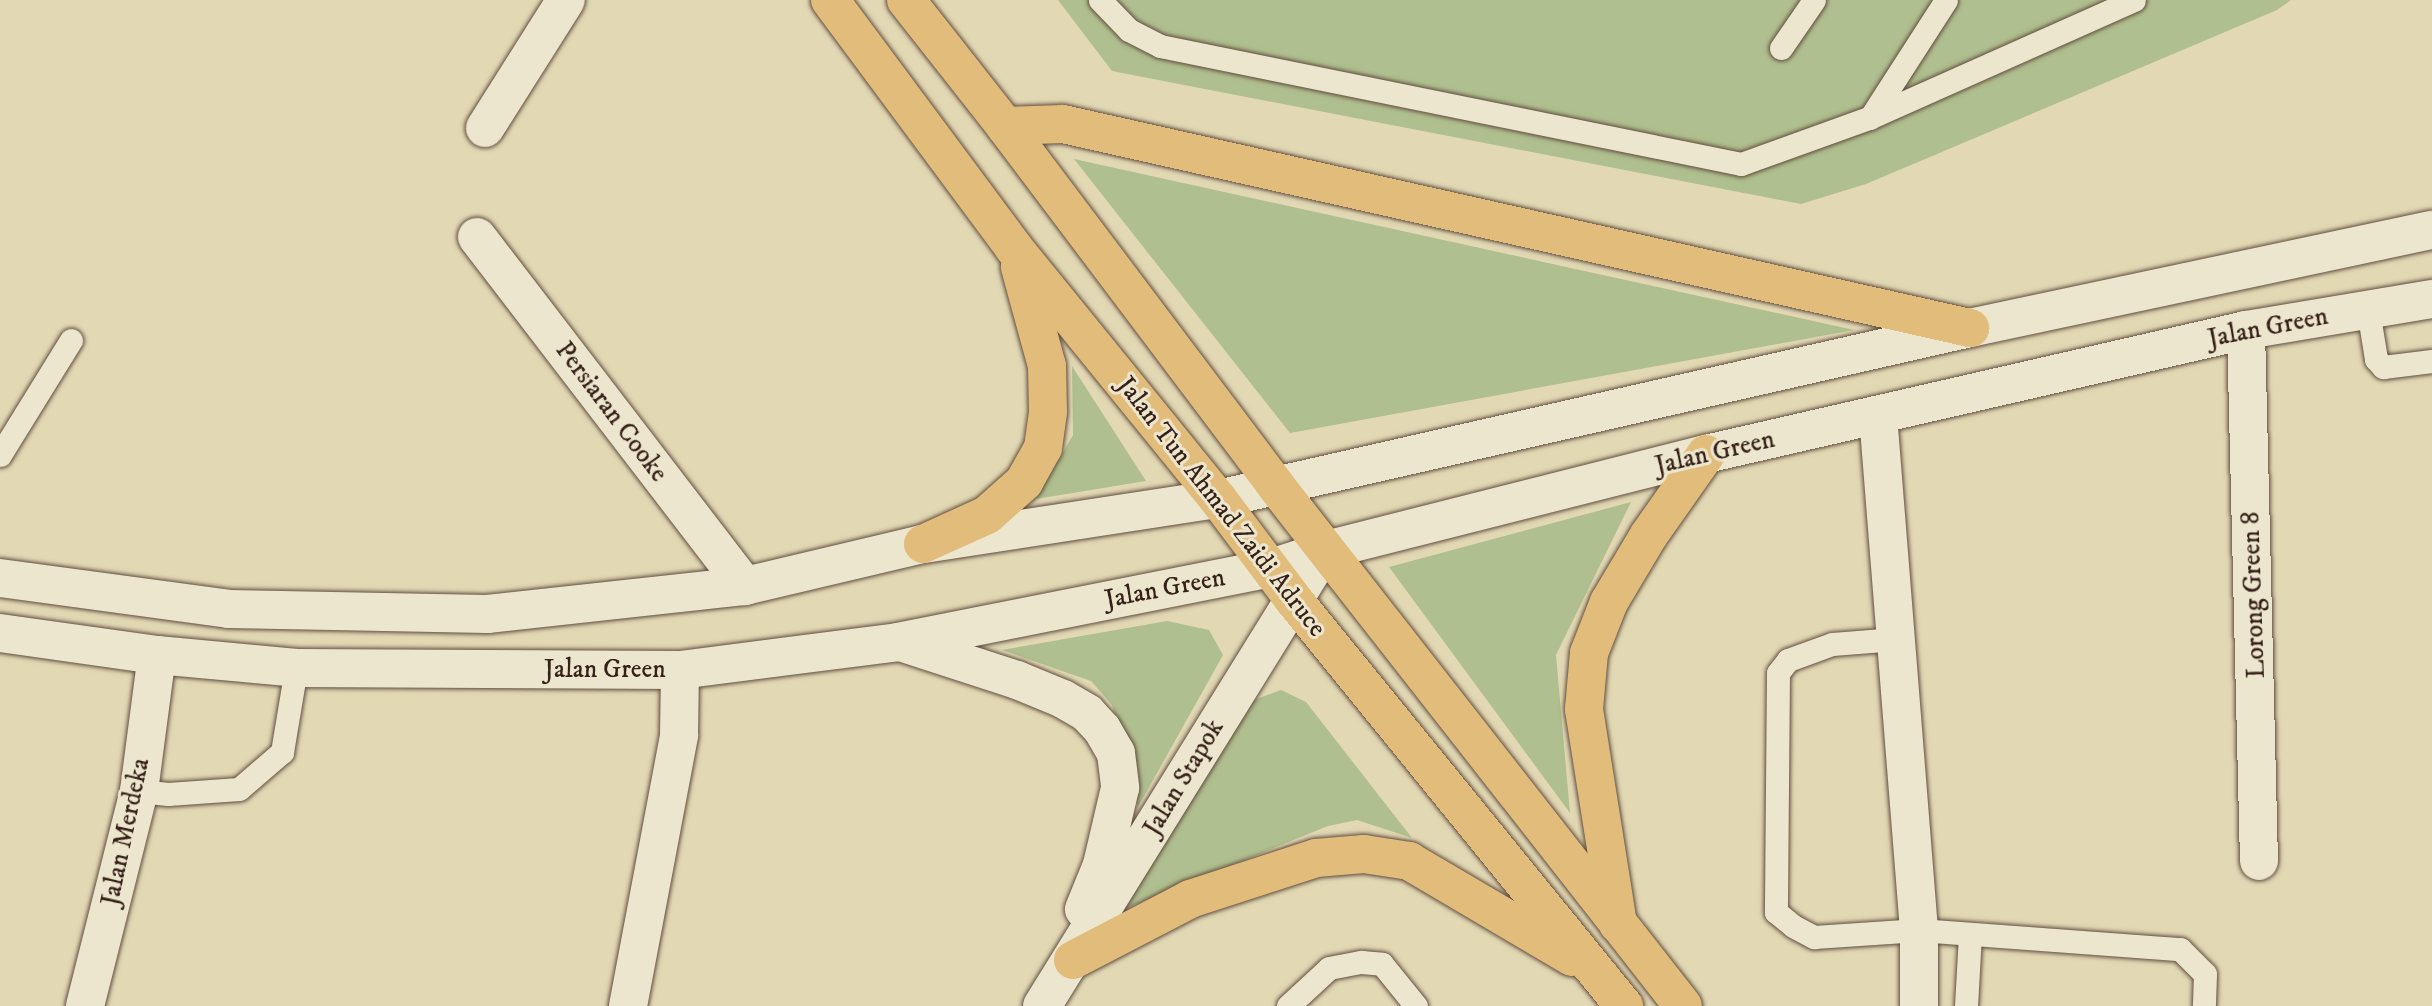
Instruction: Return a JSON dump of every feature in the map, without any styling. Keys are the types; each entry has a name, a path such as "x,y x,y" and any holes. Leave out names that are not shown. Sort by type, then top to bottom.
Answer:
{"main road":[{"path":"485,128 566,0"},
{"name":"Jalan Tun Ahmad Zaidi Adruce","path":"830,0 1014,248 1218,499 1293,599 1624,1006"},
{"path":"906,0 1005,126 1276,486 1683,1006"},
{"path":"1005,126 1063,124 1970,328"},
{"path":"0,578 229,609 486,614 745,586 923,544 1218,499 1970,328 2432,230"},
{"name":"Persiaran Cooke","path":"477,237 745,586"},
{"path":"923,544 987,514 1024,482 1043,448 1048,411 1047,366 1014,248"},
{"name":"Jalan Green","path":"0,633 157,655 296,668 680,670 898,642 1271,568 1326,550 1706,454 2246,330 2432,299"},
{"name":"Lorong Green 8","path":"2246,330 2259,861"},
{"path":"1878,415 1919,930 1919,1006"},
{"path":"1619,927 1584,709 1589,653 1609,602 1648,535 1706,454"},
{"name":"Jalan Stapok","path":"1056,985 1293,599 1326,550"},
{"path":"898,642 1017,680 1063,699 1087,713 1102,729 1116,754 1120,788 1102,864 1056,985"},
{"name":"Jalan Merdeka","path":"85,1006 139,790 157,655"},
{"path":"628,1006 679,735 680,670"},
{"path":"1056,985 1190,899 1316,858 1364,854 1409,861 1598,973"}],"lane":[{"path":"1100,0 1129,30 1160,46 1741,164 1870,118 2134,0"},
{"path":"1781,48 1814,0"},
{"path":"1870,118 1946,0"},
{"path":"2368,310 2376,359 2383,367 2432,361"},
{"path":"0,455 71,340"},
{"path":"1896,639 1832,644 1787,660 1778,673 1776,912 1793,926 1814,937 1919,930 2180,949 2205,974 2204,1006"},
{"path":"139,790 168,794 239,789 282,752 296,668"},
{"path":"1966,1006 1970,934"},
{"path":"1287,1006 1329,968 1361,962 1382,964 1416,1006"}],"green space":[{"path":"1058,0 2291,0 2277,10 1866,184 1801,204 1112,71"},
{"path":"1074,159 1854,330 1290,433"},
{"path":"1072,366 1146,481 1036,499 1073,435"},
{"path":"1631,502 1556,655 1570,813 1389,567"},
{"path":"1167,621 1209,630 1223,655 1138,807 1112,705 1091,681 1002,650"},
{"path":"1281,690 1306,702 1412,838 1357,820 1328,826 1109,915 1246,703"}]}
